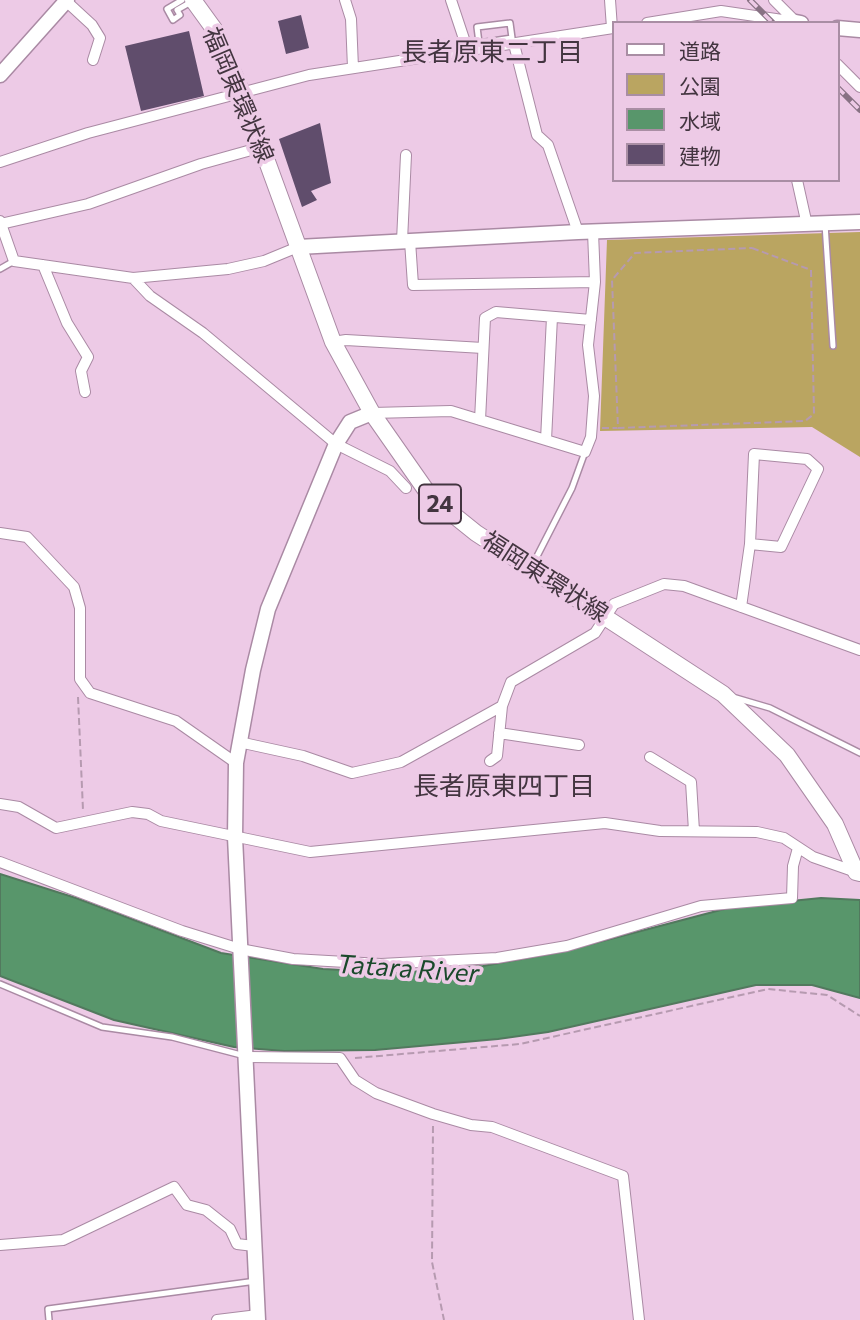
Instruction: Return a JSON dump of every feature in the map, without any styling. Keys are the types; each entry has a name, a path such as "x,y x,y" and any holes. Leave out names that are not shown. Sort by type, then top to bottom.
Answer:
{"main road":[{"name":"福岡東環状線","path":"193,0 214,29 242,93 333,342 373,413 430,496 476,533 606,615 723,694 787,755 810,785 835,824 859,876"}],"street":[{"path":"345,0 351,19 354,68"},
{"path":"451,0 468,51"},
{"path":"0,162 88,133 309,75 468,51 494,44 514,44 612,28 610,0"},
{"path":"774,0 796,21"},
{"path":"0,75 67,1 92,25 100,37 93,60"},
{"path":"659,21 720,11 747,19 772,21"},
{"path":"839,28 860,30"},
{"path":"217,1320 258,1318 248,1057 235,837 236,763 268,609 337,444 350,422 373,413 451,411 585,452 592,429 594,396 588,345 595,282 585,232 548,145 537,135 514,44"},
{"path":"839,66 860,87"},
{"path":"262,146 201,164 88,204 0,223 13,261 133,278 228,269 264,261 298,247 585,232 860,222"},
{"path":"406,155 406,241 413,285 595,282"},
{"path":"797,182 807,225"},
{"path":"43,265 67,323 88,357 80,371 85,392"},
{"path":"133,278 149,296 203,332 337,444 390,471 406,488"},
{"path":"481,420 485,318 496,312 591,320"},
{"path":"545,440 552,317"},
{"path":"333,342 346,340 483,348"},
{"path":"741,607 750,544 754,454 807,459 818,469 781,547 750,544"},
{"path":"0,533 27,537 74,587 80,608 80,679 90,693 176,721 236,763"},
{"path":"490,761 497,756 502,706 511,682 595,633 614,604 671,583 860,650"},
{"path":"239,742 303,756 352,773 401,762 502,706"},
{"path":"499,733 579,745"},
{"path":"650,757 691,782 694,831"},
{"path":"0,804 19,807 56,828 132,812 310,852 605,822 660,831 757,832 784,838 813,857 859,876"},
{"path":"0,862 182,932 240,948 293,959 381,964 454,963 555,948 701,906 792,898 793,866 798,848"},
{"path":"248,1057 340,1058 355,1080 376,1093 433,1114 471,1125 492,1127 623,1176 639,1320"},
{"path":"0,1245 63,1240 174,1187 187,1205 205,1210 230,1229 237,1244 254,1246"}],"lane":[{"path":"182,0 167,9 173,20 180,15 177,10 193,0"},
{"path":"510,23 512,38 494,44 479,43 477,26 510,23"},
{"path":"825,224 833,346"},
{"path":"0,269 13,261"},
{"path":"530,569 572,488 585,452"},
{"path":"723,694 770,708 860,754"},
{"path":"0,984 102,1027 172,1037 248,1057"},
{"path":"50,1320 48,1309 256,1281"}],"path":[{"path":"592,429 805,421 814,414 811,270 752,248 635,253 612,280 618,428"},
{"path":"80,679 78,696 84,821"},
{"path":"340,1058 419,1055 520,1044 768,989 827,995 860,1016"},
{"path":"433,1114 432,1262 444,1320"}],"green space":[{"path":"860,232 860,457 812,427 600,431 607,240"}],"water":[{"path":"0,874 76,898 221,953 323,969 399,973 483,966 561,952 732,907 821,898 860,900 860,998 812,985 756,985 548,1032 498,1039 375,1050 284,1051 234,1047 114,1020 0,976"}],"building":[{"path":"301,15 309,48 286,54 278,21"},
{"path":"189,31 204,96 141,111 125,46"},
{"path":"320,123 331,183 311,191 317,200 302,207 279,139"}],"railway":[{"path":"750,0 771,21"},
{"path":"839,89 860,110"}],"district":[{"name":"長者原東二丁目","path":"492,52"},
{"name":"長者原東四丁目","path":"504,786"}],"water label":[{"name":"Tatara River","path":"408,969"}]}
